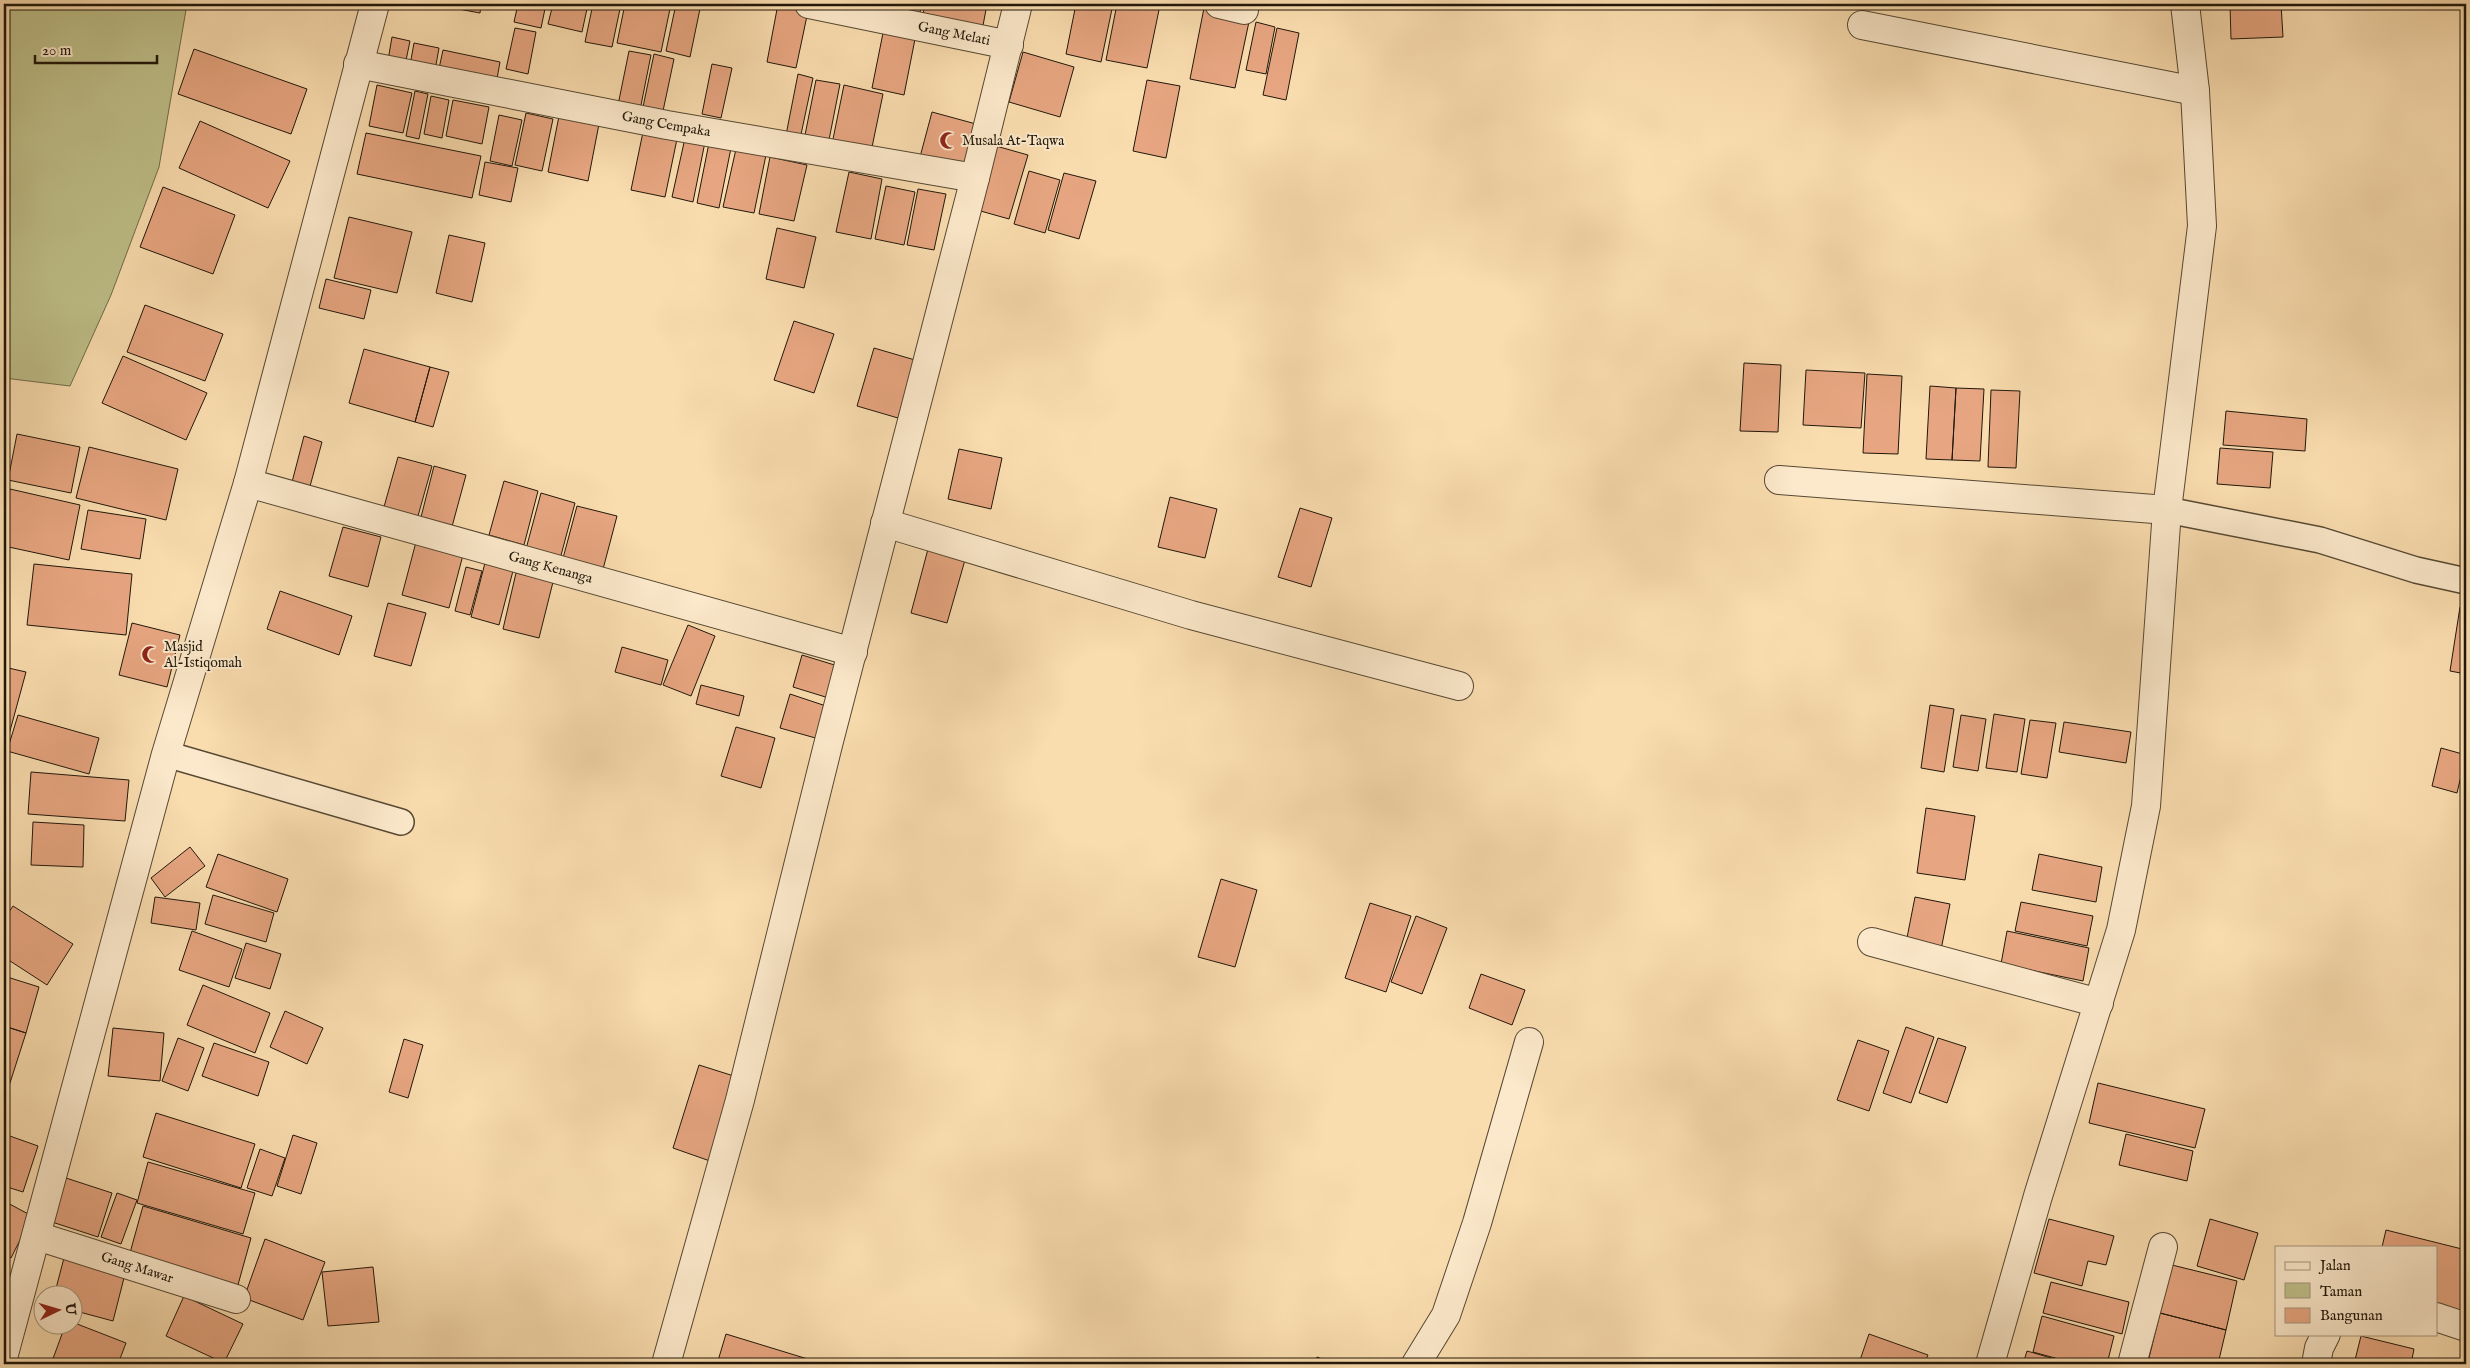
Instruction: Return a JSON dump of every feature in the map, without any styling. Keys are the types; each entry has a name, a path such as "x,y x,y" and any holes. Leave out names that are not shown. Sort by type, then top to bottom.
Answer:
{"street":[{"path":"4,1354 166,754 248,483 375,4"},
{"name":"Gang Melati","path":"809,4 1009,45"},
{"path":"666,1364 740,1100 852,652 975,178 1018,4"},
{"path":"1990,1364 2038,1196 2121,930 2146,806 2166,510 2202,226 2195,91 2185,4"},
{"path":"1862,25 2195,91"},
{"name":"Gang Cempaka","path":"358,64 666,125 975,178"},
{"path":"1779,480 2166,510"},
{"name":"Gang Kenanga","path":"248,483 852,652"},
{"path":"885,523 1191,615 1459,686"},
{"path":"1872,942 2099,1002"},
{"path":"1416,1364 1446,1315 1478,1223 1529,1042"},
{"name":"Gang Mawar","path":"37,1236 236,1299"},
{"path":"2132,1364 2163,1247"},
{"path":"2438,1318 2466,1327"},
{"path":"2316,1364 2319,1348 2325,1336"}],"lane":[{"path":"2166,510 2320,540 2416,570 2466,581"},
{"path":"166,754 401,822"}],"green space":[{"path":"4,4 187,4 159,167 111,295 70,386 4,378"}],"building":[{"path":"454,4 481,4 480,13 453,8"},
{"path":"518,4 546,4 541,28 514,22"},
{"path":"553,4 588,4 582,32 548,24"},
{"path":"593,4 621,4 612,47 585,42"},
{"path":"625,4 671,4 661,52 617,43"},
{"path":"676,4 701,4 690,57 666,51"},
{"path":"778,4 808,11 796,68 767,62"},
{"path":"891,4 922,4 919,16 889,9"},
{"path":"925,4 987,4 982,31 922,20"},
{"path":"1076,4 1113,4 1101,62 1066,54"},
{"path":"1117,4 1160,5 1147,68 1106,60"},
{"path":"2281,4 2283,37 2231,39 2230,5"},
{"path":"1204,8 1250,17 1235,88 1190,79"},
{"path":"1256,22 1275,27 1266,74 1246,70"},
{"path":"515,28 536,32 528,74 506,69"},
{"path":"884,28 916,34 904,95 872,88"},
{"path":"1277,28 1299,33 1286,100 1263,95"},
{"path":"392,37 410,41 404,70 387,66"},
{"path":"414,43 439,48 434,76 409,71"},
{"path":"194,49 307,89 291,134 178,94"},
{"path":"443,50 500,62 495,90 437,78"},
{"path":"629,51 651,55 640,110 618,105"},
{"path":"1023,52 1074,67 1060,117 1009,102"},
{"path":"654,54 674,59 663,111 643,107"},
{"path":"712,64 732,68 721,118 702,114"},
{"path":"798,74 813,78 800,139 786,135"},
{"path":"816,80 840,84 828,145 804,140"},
{"path":"1147,80 1180,86 1166,158 1133,151"},
{"path":"377,85 412,93 403,133 369,126"},
{"path":"844,85 883,94 871,152 832,144"},
{"path":"415,91 428,94 419,139 406,136"},
{"path":"431,96 449,100 442,138 424,134"},
{"path":"453,100 489,107 482,144 446,136"},
{"name":"Musala At-Taqwa","path":"932,112 976,124 963,170 920,157"},
{"path":"526,113 553,119 542,171 515,165"},
{"path":"499,115 522,120 512,166 490,161"},
{"path":"559,116 599,124 588,181 548,172"},
{"path":"200,121 290,161 268,208 179,168"},
{"path":"643,132 677,139 665,197 631,190"},
{"path":"366,133 481,156 472,198 357,174"},
{"path":"685,138 705,142 693,202 672,197"},
{"path":"709,143 731,148 719,208 697,203"},
{"path":"996,146 1028,155 1009,219 977,210"},
{"path":"736,149 766,155 754,213 723,207"},
{"path":"770,157 807,165 794,221 759,214"},
{"path":"485,162 518,168 511,202 479,195"},
{"path":"1029,171 1060,180 1045,233 1014,224"},
{"path":"849,172 882,179 871,239 836,232"},
{"path":"1064,173 1096,181 1079,239 1048,230"},
{"path":"886,186 915,192 904,245 875,239"},
{"path":"163,187 235,215 213,274 140,247"},
{"path":"918,189 946,194 934,250 907,245"},
{"path":"349,217 412,232 397,293 334,278"},
{"path":"777,228 816,237 804,288 766,279"},
{"path":"449,235 485,243 472,302 436,293"},
{"path":"326,279 371,290 364,319 319,308"},
{"path":"145,305 223,334 205,381 127,352"},
{"path":"794,321 834,334 814,393 774,380"},
{"path":"874,348 915,360 898,418 857,406"},
{"path":"364,349 430,367 415,422 349,403"},
{"path":"123,356 207,393 186,440 102,403"},
{"path":"1744,363 1781,365 1778,432 1740,431"},
{"path":"430,367 449,372 433,427 415,422"},
{"path":"1806,370 1865,373 1861,428 1803,425"},
{"path":"1867,374 1902,376 1898,454 1863,453"},
{"path":"1930,386 1956,388 1952,460 1926,459"},
{"path":"1956,388 1984,389 1980,461 1952,460"},
{"path":"1991,390 2020,391 2016,468 1988,467"},
{"path":"2226,411 2307,419 2305,451 2223,445"},
{"path":"17,434 80,447 71,493 8,480"},
{"path":"304,436 322,442 309,490 291,486"},
{"path":"89,447 178,469 166,520 76,498"},
{"path":"2220,448 2273,452 2270,488 2217,484"},
{"path":"959,449 1002,458 991,509 948,499"},
{"path":"398,457 432,466 416,523 382,514"},
{"path":"434,466 466,475 450,534 419,525"},
{"path":"504,481 538,491 524,545 489,535"},
{"path":"10,489 80,505 69,560 4,546 4,518"},
{"path":"541,493 575,503 560,559 526,549"},
{"path":"1170,497 1217,509 1205,558 1158,547"},
{"path":"577,506 617,516 602,573 562,562"},
{"path":"1300,508 1332,518 1311,587 1278,577"},
{"path":"88,510 146,519 140,559 81,549"},
{"path":"343,527 381,537 368,587 329,576"},
{"path":"416,542 463,555 449,608 402,595"},
{"path":"928,549 965,560 947,623 911,613"},
{"path":"486,559 514,567 499,625 471,617"},
{"path":"34,564 132,574 126,635 27,625"},
{"path":"466,567 482,571 470,615 455,611"},
{"path":"516,573 553,582 539,638 503,629"},
{"path":"280,591 352,616 339,655 267,629"},
{"path":"388,603 426,613 411,666 374,656"},
{"path":"2460,607 2466,608 2466,674 2450,671"},
{"name":"Masjid Al-Istiqomah","path":"132,623 180,635 167,687 119,675"},
{"path":"688,625 715,636 691,696 663,685"},
{"path":"622,647 668,660 661,685 615,672"},
{"path":"802,655 841,667 832,699 793,687"},
{"path":"4,667 26,672 4,753"},
{"path":"701,685 744,696 739,716 696,704"},
{"path":"790,694 829,707 819,739 780,728"},
{"path":"1930,705 1954,709 1944,772 1921,768"},
{"path":"1994,714 2025,719 2017,772 1986,768"},
{"path":"18,715 99,738 89,774 7,751"},
{"path":"1961,715 1986,719 1978,771 1953,767"},
{"path":"2030,720 2056,723 2047,778 2021,774"},
{"path":"2064,722 2131,732 2126,763 2059,752"},
{"path":"736,727 775,738 761,788 721,776"},
{"path":"2441,748 2466,755 2457,793 2432,786"},
{"path":"31,772 129,780 125,821 28,814"},
{"path":"1926,808 1975,816 1965,880 1917,873"},
{"path":"33,822 84,825 83,867 31,865"},
{"path":"190,847 205,866 165,897 151,878"},
{"path":"218,854 288,879 277,912 206,887"},
{"path":"2039,854 2102,867 2096,902 2032,890"},
{"path":"1221,879 1257,890 1235,967 1198,957"},
{"path":"213,895 274,913 266,942 205,924"},
{"path":"155,897 200,903 196,930 151,923"},
{"path":"1915,897 1950,904 1940,955 1905,948"},
{"path":"2021,902 2093,916 2087,946 2015,931"},
{"path":"1370,903 1411,916 1386,992 1345,978"},
{"path":"13,906 73,944 47,985 4,957 4,919"},
{"path":"1416,916 1447,928 1422,994 1391,982"},
{"path":"192,931 242,949 229,987 179,970"},
{"path":"2007,931 2089,948 2083,981 2001,964"},
{"path":"246,943 281,954 270,989 235,978"},
{"path":"1481,974 1525,990 1512,1025 1469,1008"},
{"path":"4,976 39,987 26,1033 4,1026"},
{"path":"203,985 270,1013 255,1053 187,1025"},
{"path":"285,1011 323,1028 307,1064 270,1047"},
{"path":"4,1026 26,1033 9,1086 4,1085"},
{"path":"1906,1027 1934,1037 1911,1103 1883,1093"},
{"path":"113,1028 164,1033 160,1081 108,1076"},
{"path":"178,1038 204,1048 188,1091 162,1081"},
{"path":"1938,1038 1966,1047 1947,1103 1919,1093"},
{"path":"404,1039 423,1045 408,1098 389,1092"},
{"path":"1858,1040 1889,1051 1869,1111 1837,1100"},
{"path":"214,1043 269,1062 258,1096 202,1076"},
{"path":"699,1065 737,1077 710,1161 673,1148"},
{"path":"2098,1083 2205,1109 2195,1148 2089,1123"},
{"path":"4,1085 9,1086 4,1105"},
{"path":"156,1113 255,1144 241,1188 143,1157"},
{"path":"2126,1134 2193,1151 2187,1181 2119,1165"},
{"path":"7,1135 38,1146 23,1192 4,1186 4,1144"},
{"path":"293,1135 317,1143 301,1194 277,1186"},
{"path":"260,1149 285,1158 272,1196 247,1188"},
{"path":"148,1162 255,1193 243,1234 137,1203"},
{"path":"66,1178 112,1193 98,1237 52,1222"},
{"path":"117,1193 137,1200 121,1244 101,1237"},
{"path":"4,1201 32,1216 11,1258 4,1254"},
{"path":"143,1206 251,1238 236,1292 128,1260"},
{"path":"2049,1219 2114,1236 2106,1265 2088,1261 2082,1286 2034,1273"},
{"path":"2210,1219 2258,1233 2244,1280 2197,1266"},
{"path":"2386,1230 2466,1250 2466,1312 2438,1305 2438,1246 2382,1246"},
{"path":"265,1239 325,1262 303,1320 244,1298"},
{"path":"64,1258 125,1274 113,1321 82,1313 82,1286 57,1286"},
{"path":"2172,1265 2237,1281 2226,1330 2160,1313"},
{"path":"373,1267 379,1322 328,1326 322,1272"},
{"path":"2051,1282 2129,1302 2122,1334 2043,1313"},
{"path":"184,1296 243,1324 224,1363 166,1336"},
{"path":"2160,1313 2226,1330 2218,1364 2148,1362"},
{"path":"2042,1316 2114,1336 2107,1364 2077,1364 2033,1352"},
{"path":"82,1326 126,1343 118,1364 51,1364 61,1336 82,1336"},
{"path":"726,1334 824,1364 717,1364"},
{"path":"1869,1334 1928,1355 1924,1364 1859,1363"},
{"path":"2361,1336 2414,1349 2411,1364 2354,1364"},
{"path":"2027,1351 2072,1364 2023,1364"},
{"path":"1317,1357 1335,1364 1314,1364"},
{"path":"2425,1359 2447,1364 2424,1364"}],"place":[{"name":"Musala At-Taqwa","path":"948,141"},
{"name":"Masjid Al-Istiqomah","path":"150,655"}]}
